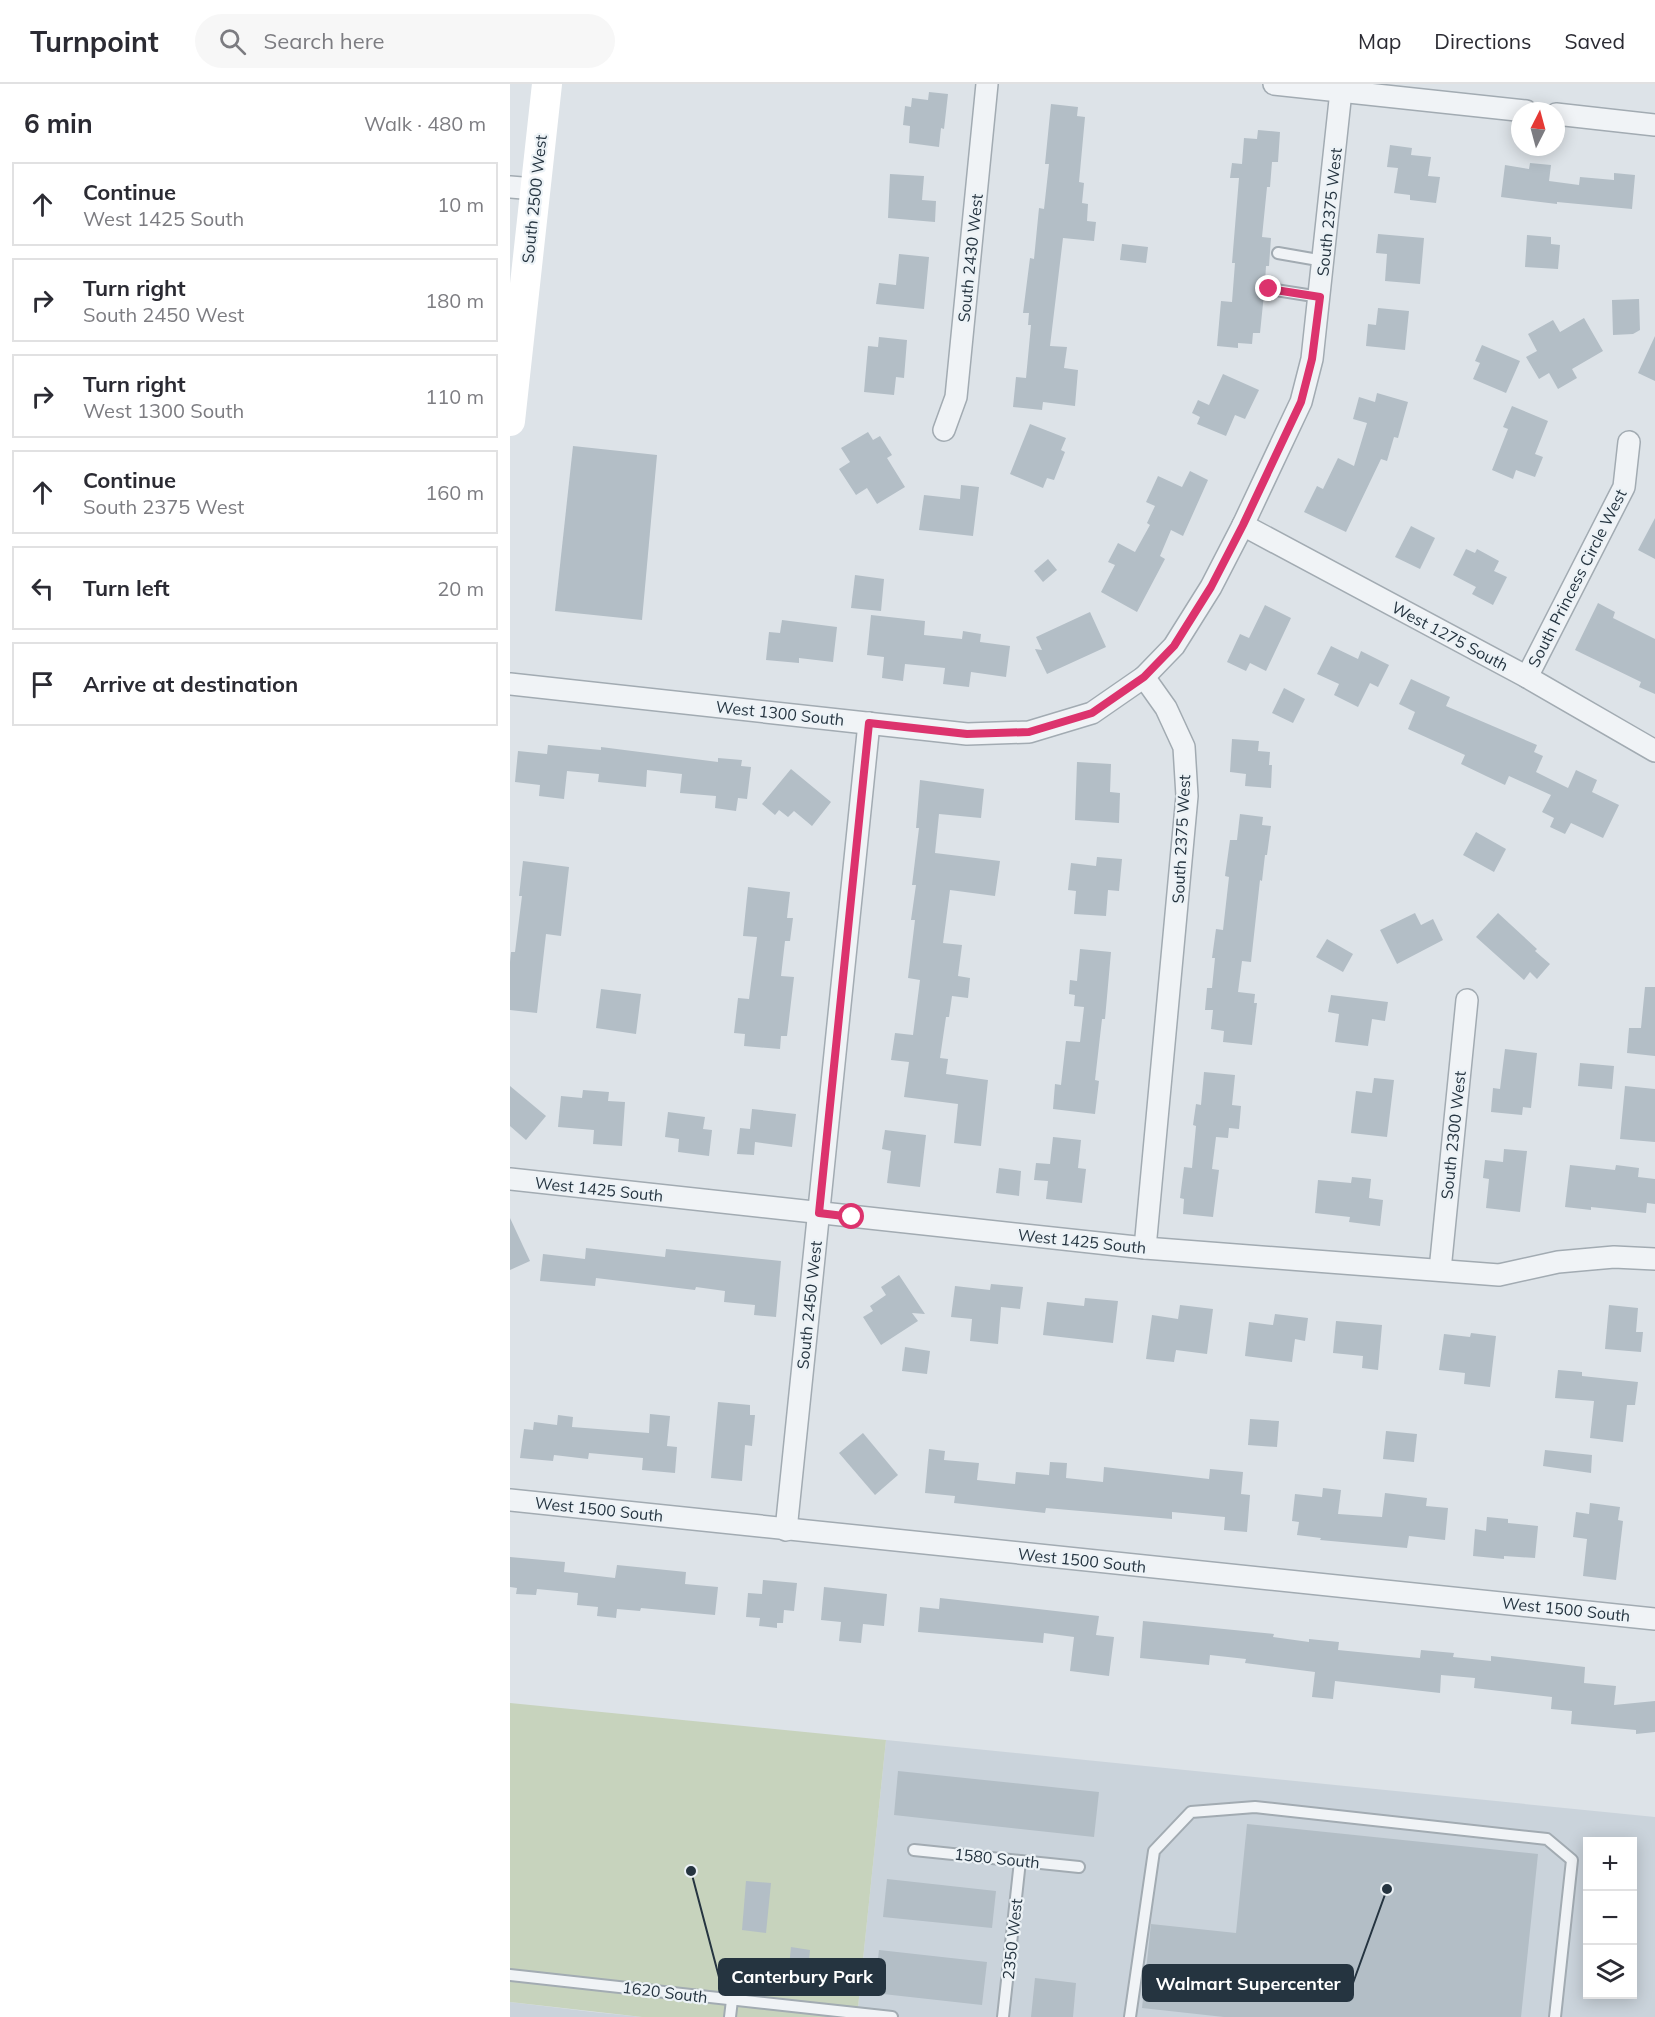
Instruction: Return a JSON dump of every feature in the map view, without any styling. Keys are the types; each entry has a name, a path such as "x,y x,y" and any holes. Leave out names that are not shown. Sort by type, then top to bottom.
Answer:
{"street":[{"name":"South 2500 West","path":"510,421 523,188 547,84"},
{"name":"South 2430 West","path":"944,430 956,397 987,84"},
{"path":"1274,84 1511,109"},
{"name":"South 2375 West","path":"1145,1248 1187,796 1184,747 1166,708 1144,677 1174,646 1211,587 1301,402 1312,359 1320,297 1341,91"},
{"path":"1565,115 1655,125"},
{"name":"South Princess Circle West","path":"1527,677 1624,487 1629,442"},
{"name":"West 1275 South","path":"1243,525 1527,677 1655,751"},
{"name":"West 1300 South","path":"510,684 967,734 1029,732 1092,713 1144,677"},
{"name":"South 2450 West","path":"786,1530 869,723"},
{"name":"South 2300 West","path":"1440,1270 1467,1000"},
{"name":"West 1425 South","path":"510,1179 1145,1248 1499,1275 1558,1262 1614,1257 1655,1259"},
{"name":"West 1500 South","path":"510,1500 1655,1618"}],"lane":[{"path":"1278,253 1324,261"},
{"path":"1269,289 1320,297"},
{"path":"1130,2017 1154,1851 1191,1812 1255,1807 1547,1839 1572,1860 1555,2017"},
{"name":"1580 South","path":"914,1850 1079,1867"},
{"name":"2350 West","path":"1004,2017 1020,1861"},
{"name":"1620 South","path":"510,1975 892,2017"},
{"path":"730,2017 732,2000"}],"shaded area":[{"path":"886,1740 1655,1817 1655,2017 857,2017"},
{"path":"510,2002 593,2012 642,2017 510,2017"}],"green space":[{"path":"510,1703 886,1740 857,2017 642,2017 510,2002"}],"building":[{"path":"929,92 948,94 944,129 941,128 939,147 909,143 910,126 903,125 905,106 911,107 912,98 928,100"},
{"path":"1051,104 1078,107 1077,116 1085,117 1079,182 1084,183 1082,203 1088,204 1087,221 1096,222 1094,241 1063,238 1050,346 1067,347 1064,368 1078,370 1075,406 1043,402 1042,410 1013,407 1016,377 1026,378 1031,325 1028,325 1029,313 1023,313 1030,258 1034,259 1039,208 1044,209 1049,164 1045,164"},
{"path":"1258,130 1280,132 1278,162 1272,162 1270,187 1267,187 1262,237 1271,238 1269,266 1266,266 1265,283 1262,288 1264,294 1260,333 1253,333 1252,344 1238,343 1238,348 1217,346 1221,301 1232,302 1235,263 1232,263 1239,178 1230,178 1232,163 1242,164 1244,138 1257,139"},
{"path":"1390,145 1412,148 1411,155 1431,157 1428,176 1440,177 1436,203 1410,200 1410,195 1394,193 1398,168 1387,167"},
{"path":"1530,163 1551,165 1549,181 1579,185 1580,177 1614,180 1614,173 1635,175 1632,209 1557,202 1557,204 1501,197 1505,165 1529,169"},
{"path":"890,174 924,176 922,200 936,201 935,222 888,218"},
{"path":"1378,234 1424,238 1420,284 1385,281 1387,254 1376,253"},
{"path":"1527,235 1551,237 1551,244 1560,245 1558,269 1525,267"},
{"path":"1122,244 1148,247 1146,263 1120,260"},
{"path":"899,254 929,257 924,309 876,304 879,283 896,285"},
{"path":"1639,299 1640,330 1633,334 1613,335 1612,300"},
{"path":"1378,308 1409,311 1405,350 1366,346 1368,324 1376,325"},
{"path":"1584,318 1603,351 1572,369 1577,378 1558,389 1549,373 1539,379 1526,357 1537,351 1528,334 1553,320 1560,332"},
{"path":"1655,336 1655,381 1638,373"},
{"path":"879,337 907,340 904,378 896,377 894,395 864,392 868,346 878,347"},
{"path":"1482,345 1520,361 1506,393 1473,379 1480,363 1475,361"},
{"path":"1223,374 1259,390 1245,419 1235,415 1226,436 1197,424 1200,417 1192,413 1198,400 1209,405"},
{"path":"1377,393 1408,402 1398,438 1394,437 1387,461 1381,459 1346,532 1304,512 1317,486 1323,489 1338,458 1354,466 1367,423 1353,419 1359,397 1375,402"},
{"path":"1512,406 1548,421 1535,454 1543,457 1535,477 1516,470 1513,479 1492,470 1508,429 1503,427"},
{"path":"1030,424 1066,438 1061,450 1065,452 1054,480 1047,478 1043,488 1010,474"},
{"path":"868,432 873,440 880,436 892,455 887,458 905,487 877,504 867,488 856,495 839,469 850,462 841,448"},
{"path":"573,446 657,455 642,620 555,611"},
{"path":"1190,471 1208,480 1183,536 1171,530 1160,556 1165,559 1137,612 1101,592 1115,565 1108,562 1118,543 1135,552 1150,525 1147,523 1155,506 1146,502 1158,476 1182,487"},
{"path":"961,485 979,487 973,536 919,530 924,495 960,499"},
{"path":"1655,518 1655,559 1638,550"},
{"path":"1411,526 1435,538 1420,569 1395,557"},
{"path":"1466,549 1475,553 1477,549 1499,561 1494,571 1507,577 1493,605 1472,594 1476,587 1453,575"},
{"path":"1048,559 1057,570 1043,582 1034,571"},
{"path":"855,575 884,579 881,611 851,608"},
{"path":"1598,603 1615,612 1613,618 1655,639 1655,694 1639,687 1641,682 1575,650"},
{"path":"1265,605 1291,618 1266,671 1250,663 1246,671 1227,662 1240,634 1249,638"},
{"path":"1090,612 1106,647 1047,674 1035,649 1042,650 1036,637"},
{"path":"871,615 925,621 924,635 962,639 963,631 981,634 980,642 1010,646 1006,677 971,672 969,687 943,684 945,668 905,664 903,681 882,678 884,657 867,655"},
{"path":"782,620 837,627 833,662 799,658 799,663 766,660 769,632 780,633"},
{"path":"1331,646 1358,659 1361,651 1389,665 1378,687 1370,683 1358,707 1334,695 1339,684 1317,674"},
{"path":"1411,679 1450,697 1446,706 1537,745 1534,752 1543,756 1536,772 1568,788 1576,770 1597,780 1592,792 1619,805 1603,838 1571,823 1565,834 1550,827 1554,818 1542,812 1551,795 1509,776 1505,785 1461,764 1465,755 1408,729 1415,712 1399,704"},
{"path":"1284,688 1305,699 1293,723 1272,713"},
{"path":"1232,739 1259,741 1258,751 1270,752 1271,788 1245,786 1246,774 1230,772"},
{"path":"548,745 601,750 601,747 718,762 718,758 742,760 741,766 751,767 747,799 738,798 736,811 715,808 716,796 680,793 682,774 647,770 646,787 598,782 599,774 567,771 564,799 539,796 540,785 515,782 518,751 547,754"},
{"path":"1077,762 1111,764 1110,792 1120,793 1119,823 1075,820"},
{"path":"791,769 831,802 812,826 794,811 788,817 779,810 775,815 762,804"},
{"path":"920,780 984,789 981,818 939,814 935,853 1000,861 995,896 950,890 943,943 962,945 958,976 970,978 968,998 952,996 949,1017 946,1017 940,1058 948,1059 946,1074 988,1080 981,1146 954,1143 958,1104 904,1097 909,1062 891,1060 895,1033 913,1035 920,980 908,978 915,920 911,920 916,885 912,885 919,828 916,828"},
{"path":"1240,814 1263,817 1262,825 1271,826 1262,881 1260,880 1251,962 1242,961 1238,992 1255,994 1254,1003 1257,1003 1252,1045 1223,1042 1224,1031 1211,1029 1213,1010 1205,1010 1207,988 1212,988 1215,958 1212,958 1216,929 1223,930 1229,877 1225,876 1230,840 1237,840"},
{"path":"1476,832 1506,849 1494,872 1463,855"},
{"path":"1097,857 1122,859 1119,891 1108,890 1106,916 1074,914 1076,891 1068,890 1071,863 1096,866"},
{"path":"523,861 569,867 561,936 546,934 537,1013 510,1010 510,962 511,952 515,952 522,896 519,896"},
{"path":"748,887 790,892 787,918 793,918 790,941 785,941 781,976 794,977 787,1036 781,1036 780,1049 744,1046 745,1034 734,1033 738,998 749,999 757,937 743,936"},
{"path":"1415,913 1421,925 1433,919 1443,940 1397,964 1380,930"},
{"path":"1498,913 1550,964 1537,979 1530,972 1524,980 1476,937"},
{"path":"1327,939 1353,954 1343,972 1316,957"},
{"path":"1080,949 1111,952 1105,1019 1102,1019 1095,1080 1099,1081 1095,1114 1053,1109 1055,1084 1061,1085 1066,1041 1080,1042 1084,1007 1074,1006 1075,995 1069,994 1070,980 1077,981"},
{"path":"1645,987 1655,987 1655,1056 1627,1053 1629,1028 1641,1028"},
{"path":"601,989 641,994 636,1034 596,1028"},
{"path":"1331,995 1388,1002 1385,1021 1372,1019 1368,1046 1335,1042 1339,1014 1328,1012"},
{"path":"1505,1049 1537,1053 1531,1108 1523,1107 1522,1115 1491,1112 1493,1088 1500,1089"},
{"path":"1580,1063 1614,1066 1612,1089 1578,1086"},
{"path":"1204,1072 1235,1075 1232,1105 1241,1106 1239,1129 1229,1128 1228,1138 1216,1137 1212,1169 1219,1170 1213,1217 1183,1214 1184,1199 1180,1198 1184,1167 1192,1168 1196,1126 1193,1125 1196,1104 1201,1105"},
{"path":"1374,1078 1394,1080 1387,1137 1351,1133 1356,1091 1372,1093"},
{"path":"510,1086 546,1116 526,1140 510,1126"},
{"path":"1625,1086 1655,1089 1655,1142 1620,1139"},
{"path":"583,1090 609,1092 608,1101 625,1102 622,1146 593,1144 594,1130 558,1127 561,1096 582,1098"},
{"path":"752,1109 796,1114 792,1147 755,1142 754,1155 737,1154 740,1128 750,1129"},
{"path":"668,1112 705,1117 703,1129 712,1130 709,1156 678,1152 679,1139 665,1137"},
{"path":"885,1130 926,1135 920,1187 887,1183 891,1151 882,1149"},
{"path":"1053,1137 1081,1140 1078,1168 1086,1169 1082,1203 1046,1199 1048,1181 1034,1180 1036,1163 1050,1164"},
{"path":"1504,1149 1527,1151 1520,1212 1486,1208 1489,1179 1483,1178 1485,1160 1503,1162"},
{"path":"1570,1165 1615,1170 1616,1165 1639,1168 1638,1177 1655,1179 1655,1204 1647,1203 1646,1213 1591,1207 1591,1210 1565,1207"},
{"path":"999,1168 1021,1171 1019,1196 996,1193"},
{"path":"1352,1177 1371,1179 1369,1198 1383,1200 1380,1226 1349,1222 1350,1217 1315,1213 1318,1180 1351,1183"},
{"path":"510,1218 530,1261 510,1270"},
{"path":"586,1248 665,1257 666,1249 781,1261 776,1317 754,1315 755,1305 724,1302 725,1291 696,1287 695,1290 596,1278 595,1286 540,1281 543,1254 585,1259"},
{"path":"899,1275 925,1314 912,1313 918,1321 881,1345 863,1317 873,1311 870,1306 886,1295 881,1287"},
{"path":"991,1284 1023,1287 1020,1309 1001,1307 998,1344 970,1341 972,1319 951,1317 955,1286 990,1290"},
{"path":"1085,1298 1118,1301 1113,1343 1043,1335 1047,1302 1084,1306"},
{"path":"1180,1305 1213,1309 1207,1354 1176,1350 1174,1362 1146,1359 1152,1315 1178,1319"},
{"path":"1609,1305 1638,1308 1636,1332 1643,1332 1641,1352 1605,1349"},
{"path":"1275,1314 1308,1318 1305,1341 1295,1339 1292,1362 1245,1356 1249,1322 1273,1325"},
{"path":"1336,1321 1382,1325 1378,1370 1362,1368 1363,1356 1333,1353"},
{"path":"1471,1333 1496,1336 1490,1387 1464,1384 1465,1373 1439,1370 1444,1334 1470,1337"},
{"path":"905,1347 930,1351 927,1374 902,1371"},
{"path":"1558,1370 1582,1372 1582,1376 1638,1382 1635,1405 1627,1405 1623,1442 1590,1438 1594,1401 1555,1398"},
{"path":"718,1402 750,1405 750,1415 755,1415 752,1446 745,1445 742,1481 711,1478"},
{"path":"650,1414 670,1416 667,1446 677,1447 675,1473 642,1470 643,1458 589,1453 588,1459 554,1455 553,1461 520,1458 524,1429 533,1430 534,1422 557,1425 558,1415 573,1417 572,1427 649,1433"},
{"path":"1250,1419 1279,1421 1277,1447 1248,1445"},
{"path":"1386,1431 1417,1434 1414,1462 1383,1459"},
{"path":"863,1433 898,1475 875,1495 839,1453"},
{"path":"929,1449 945,1451 944,1460 979,1463 977,1480 1015,1484 1016,1472 1049,1475 1050,1462 1067,1463 1066,1478 1103,1482 1104,1467 1209,1479 1210,1469 1243,1472 1241,1494 1250,1495 1247,1532 1224,1530 1225,1517 1172,1512 1172,1519 1046,1508 1045,1513 954,1503 955,1496 925,1493"},
{"path":"1545,1450 1592,1455 1591,1473 1543,1466"},
{"path":"1323,1488 1341,1490 1338,1514 1382,1517 1385,1493 1427,1498 1426,1506 1448,1508 1445,1540 1409,1536 1407,1548 1320,1540 1321,1538 1297,1535 1299,1522 1292,1521 1295,1494 1322,1497"},
{"path":"1590,1503 1620,1507 1618,1520 1623,1521 1616,1580 1583,1576 1587,1539 1573,1537 1576,1512 1589,1514"},
{"path":"1487,1517 1508,1519 1508,1523 1538,1526 1535,1558 1504,1556 1504,1559 1473,1556 1475,1529 1486,1531"},
{"path":"510,1557 565,1562 564,1572 615,1578 617,1565 686,1572 685,1584 718,1587 715,1615 641,1608 640,1611 617,1609 616,1618 597,1616 598,1607 577,1605 578,1593 537,1589 536,1595 516,1594 517,1588 510,1587"},
{"path":"763,1580 797,1583 794,1611 784,1610 783,1623 777,1623 777,1628 759,1626 760,1618 746,1617 748,1593 762,1594"},
{"path":"824,1587 887,1594 884,1626 863,1624 861,1643 839,1641 841,1622 821,1620"},
{"path":"940,1598 1099,1616 1096,1635 1114,1637 1109,1676 1070,1671 1074,1637 1044,1633 1043,1643 918,1632 920,1607 939,1609"},
{"path":"1143,1621 1274,1634 1273,1637 1309,1642 1309,1639 1339,1642 1338,1650 1420,1658 1421,1650 1454,1653 1453,1657 1491,1661 1491,1656 1585,1667 1584,1683 1616,1686 1614,1705 1655,1701 1655,1732 1636,1734 1636,1730 1571,1724 1572,1711 1551,1709 1552,1697 1474,1688 1475,1678 1441,1675 1440,1693 1335,1681 1333,1699 1312,1697 1315,1672 1245,1663 1246,1659 1210,1655 1209,1665 1140,1658"},
{"path":"898,1771 1099,1792 1094,1837 894,1815"},
{"path":"1247,1824 1538,1854 1521,2017 1224,2017 1142,2008 1151,1924 1236,1933"},
{"path":"887,1879 996,1891 992,1928 883,1917"},
{"path":"746,1881 771,1883 766,1933 742,1930"},
{"path":"791,1947 810,1950 808,1969 789,1967"},
{"path":"879,1950 987,1962 982,2005 874,1993"},
{"path":"1035,1978 1076,1983 1073,2017 1031,2017"}],"place":[{"name":"Canterbury Park","path":"691,1871"},
{"name":"Walmart Supercenter","path":"1387,1889"}],"route":[{"path":"852,1217 819,1213 869,723 967,734 1029,732 1092,713 1144,677 1174,646 1211,587 1301,402 1312,359 1320,297 1269,289"}]}
